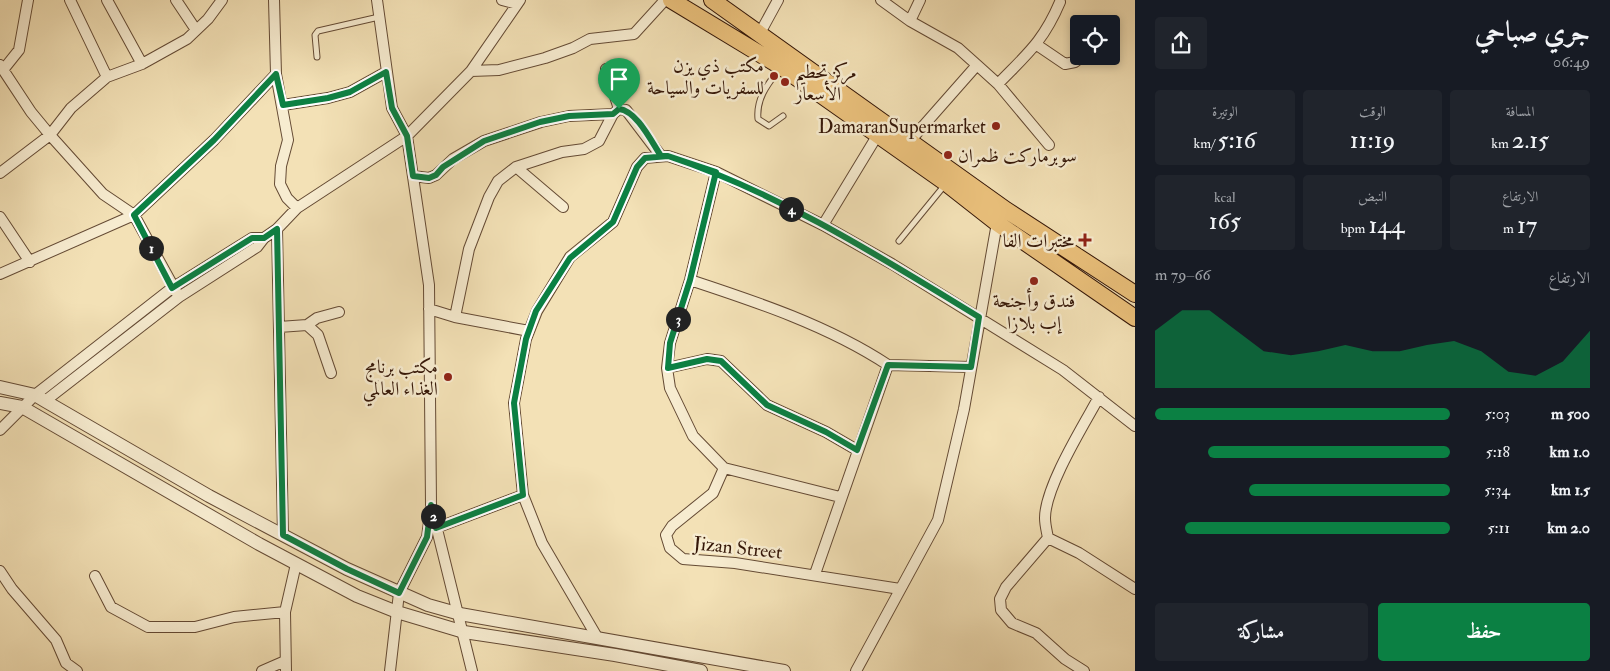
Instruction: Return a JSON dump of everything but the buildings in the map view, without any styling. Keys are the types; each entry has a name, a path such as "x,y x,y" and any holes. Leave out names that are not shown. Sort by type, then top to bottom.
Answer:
{"highway":[{"path":"672,0 780,66 946,184 997,223 1135,318"},
{"path":"712,0 1006,210 1135,294"}],"street":[{"path":"28,0 19,50 1,68 31,112 103,194 134,215 172,288 179,297"},
{"path":"70,0 107,77"},
{"path":"106,0 142,64"},
{"path":"176,0 196,30"},
{"path":"0,173 50,135 71,108 107,77 142,64 187,39 222,0"},
{"path":"274,0 276,74 288,140 281,166 280,184 287,198 297,208"},
{"path":"377,0 392,108 407,136 429,285 431,505 427,537 399,593 390,671"},
{"path":"0,430 22,407 40,398 179,297 257,247 264,238 277,229 297,208 407,136 472,71 518,2 502,0"},
{"path":"472,71 499,70 546,58 590,39 634,34 665,0"},
{"path":"760,33 778,0"},
{"path":"881,0 910,21 958,48 998,84 1049,145"},
{"path":"910,21 920,0"},
{"path":"998,84 1037,45 1049,28 1060,2"},
{"path":"1037,45 1065,64 1070,64"},
{"path":"910,141 977,65"},
{"path":"455,317 469,249 489,197 498,181 516,167 562,152 584,149 599,142 616,111 606,69"},
{"path":"283,105 350,92 386,72"},
{"path":"0,274 134,215 214,140 276,74"},
{"path":"413,176 429,178 484,141 540,122 569,116 626,110 636,120 661,156"},
{"path":"823,225 877,136"},
{"path":"597,637 542,542 523,495 514,403 529,331 536,311 570,258 613,222 637,167 645,158 661,156 716,172 823,225 979,317 1062,370 1135,426"},
{"path":"516,167 563,206"},
{"path":"716,172 690,280 670,343 668,368 670,388 693,436 724,468 840,497"},
{"path":"0,217 30,262"},
{"path":"856,671 938,520 964,409 997,223"},
{"path":"277,229 283,535"},
{"path":"40,398 172,288 252,238 264,238"},
{"path":"690,280 751,300 862,348 888,365 971,367"},
{"path":"429,310 455,317 529,331"},
{"path":"279,327 307,325 317,318 339,312"},
{"path":"307,325 318,335 331,373"},
{"path":"668,368 707,359 721,361 767,405 826,432 857,450"},
{"path":"814,574 888,365"},
{"path":"0,386 40,398 167,473 283,535 347,569 428,605 460,614 784,671"},
{"path":"1084,671 1065,659 1036,633 1012,623 1001,610 1000,599 1006,587 1048,538 1045,518 1050,493 1099,397"},
{"path":"0,403 22,407 296,564 357,596 397,612 464,632 615,655 701,671"},
{"name":"Jizan Street","path":"724,468 713,493 672,526 666,535 670,548 682,559 735,563 900,589"},
{"path":"436,528 523,495"},
{"path":"431,505 460,614 472,671"},
{"path":"1048,538 1079,553 1135,589"},
{"path":"262,671 286,666 286,612 296,564"},
{"path":"0,571 12,589 56,640 65,667 77,671"},
{"path":"94,576 111,607 148,627 195,627 234,617 286,612"}],"lane":[{"path":"317,57 315,35 318,31 379,18"},
{"path":"780,66 763,90 758,119 769,126 783,116"},
{"path":"899,241 946,184"}],"place":[{"name":"مكتب ذي يزن للسفريات والسياحة","path":"774,76"},
{"name":"مركز تحطيم الأسعار","path":"785,82"},
{"name":"DamaranSupermarket","path":"996,126"},
{"name":"سوبرماركت ظمران","path":"948,155"},
{"name":"مختبرات الفا","path":"1085,240"},
{"name":"فندق وأجنحة إب بلازا","path":"1034,281"},
{"name":"مكتب برنامج الغذاء العالمي","path":"448,377"}],"route":[{"path":"619,109 613,114 600,113 569,116 540,122 484,141 453,159 436,175 429,178 413,176 407,136 392,108 386,72 350,92 328,98 283,105 276,74 214,140 134,215 172,288 252,238 264,238 277,229 283,535 347,569 399,593 427,537 431,505 436,528 523,495 515,429 514,403 526,339 536,311 570,258 613,222 637,167 645,158 668,156 716,172 690,280 670,343 668,368 707,359 721,361 732,369 755,396 767,405 826,432 857,450 888,365 971,367 979,317 823,225 716,172 668,156 661,156 636,120 626,110 619,109"}]}
